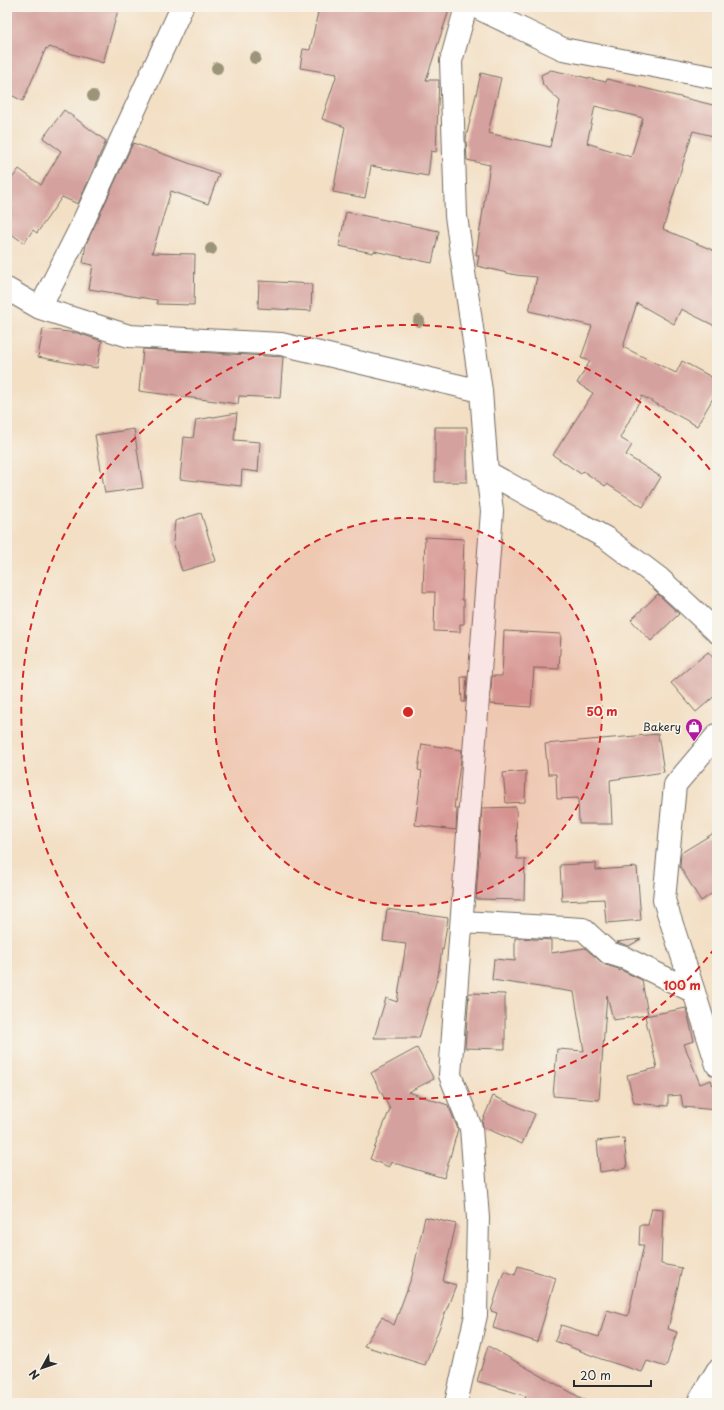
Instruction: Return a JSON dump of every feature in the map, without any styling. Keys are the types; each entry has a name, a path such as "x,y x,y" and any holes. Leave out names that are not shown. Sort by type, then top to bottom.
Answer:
{"street":[{"path":"40,308 78,233 182,7"},
{"path":"456,1403 476,1315 478,1218 471,1128 450,1075 492,511 481,392 456,216 451,61 466,7"},
{"path":"476,7 562,48 716,75"},
{"path":"7,289 40,308 129,336 281,344 481,392"},
{"path":"488,472 606,538 659,578 717,632"},
{"path":"717,735 675,785 664,900 717,1065"},
{"path":"462,922 583,929 609,953 625,958 694,992"},
{"path":"698,1403 717,1371"}],"building":[{"path":"7,7 119,7 103,63 49,47 48,49 46,48 23,101 7,93"},
{"path":"319,7 450,7 426,80 439,80 436,152 431,151 428,176 371,166 365,198 333,192 345,127 322,119 337,74 300,68 303,49 310,50"},
{"path":"551,70 606,82 607,79 717,106 717,137 693,131 663,229 717,252 717,327 681,309 674,324 637,303 623,347 676,373 682,361 717,380 717,391 697,426 642,396 620,438 632,445 626,455 661,477 643,507 607,484 605,486 583,471 581,474 553,455 593,393 577,383 590,361 581,358 592,326 529,311 537,277 516,275 477,266 479,255 476,255 490,165 467,160 466,138 481,73 501,78 488,133 550,147 560,101 543,85 541,75","holes":["595,106 643,118 631,157 587,143"]},
{"path":"64,110 106,141 78,204 62,197 37,233 33,230 24,243 7,231 7,185 19,169 41,185 61,151 43,138"},
{"path":"133,143 219,174 208,204 171,191 152,253 195,254 194,305 157,304 157,300 89,289 93,265 83,263 86,244"},
{"path":"346,212 439,231 432,263 374,251 373,253 339,246"},
{"path":"259,281 312,284 311,311 258,308"},
{"path":"43,329 77,333 102,341 97,368 38,357"},
{"path":"143,349 283,357 280,398 239,396 238,404 139,391"},
{"path":"237,413 234,440 260,442 258,472 242,470 241,486 180,479 184,437 193,438 196,420"},
{"path":"435,427 467,427 467,482 435,482"},
{"path":"134,429 143,488 105,493 95,435"},
{"path":"201,513 216,561 182,571 173,542 175,521"},
{"path":"425,537 464,539 462,600 464,600 464,624 460,624 460,632 434,631 435,592 423,592"},
{"path":"658,594 679,614 651,641 631,620"},
{"path":"504,631 561,634 559,669 534,668 531,707 490,704 492,676 502,676"},
{"path":"708,652 717,662 717,694 696,712 671,683"},
{"path":"461,677 467,677 465,702 462,702"},
{"path":"658,734 664,772 610,780 612,824 579,824 578,798 557,799 556,774 548,774 545,744"},
{"path":"422,744 462,750 454,808 457,808 456,830 415,825 422,771 418,770"},
{"path":"526,771 525,802 506,803 503,773"},
{"path":"516,807 517,859 525,859 524,900 476,899 482,808"},
{"path":"717,831 717,890 701,901 680,867 681,853"},
{"path":"596,863 596,870 637,867 641,920 606,923 604,899 562,901 560,865"},
{"path":"387,909 448,918 438,976 419,1038 374,1038 386,998 397,1002 406,944 383,941"},
{"path":"515,938 551,940 551,953 585,948 605,965 619,969 619,971 621,970 642,980 648,1015 613,1020 607,995 599,1100 553,1096 557,1049 584,1051 574,992 492,980 494,959 515,961"},
{"path":"641,939 629,946 617,942"},
{"path":"469,993 505,994 505,1049 465,1048"},
{"path":"686,1008 694,1041 684,1044 700,1084 711,1080 717,1098 717,1110 683,1107 681,1095 668,1096 668,1106 634,1103 627,1075 657,1068 645,1016"},
{"path":"417,1048 434,1079 408,1092 448,1105 458,1129 444,1178 391,1162 389,1167 370,1159 390,1109 371,1073"},
{"path":"493,1096 535,1114 522,1144 483,1127 482,1122"},
{"path":"624,1138 627,1168 600,1172 597,1141"},
{"path":"652,1208 663,1209 661,1264 682,1268 668,1329 677,1332 666,1367 647,1361 642,1372 601,1359 555,1341 561,1325 599,1337 607,1310 628,1316 644,1245 639,1245 640,1225 648,1225"},
{"path":"425,1217 456,1224 443,1281 456,1285 425,1365 364,1346 382,1317 394,1325 412,1276"},
{"path":"518,1266 556,1278 537,1342 493,1328 497,1313 491,1311 504,1271 515,1275"},
{"path":"488,1346 590,1403 523,1403 526,1396 477,1381"}],"place":[{"name":"Bakery","path":"694,742"}]}
